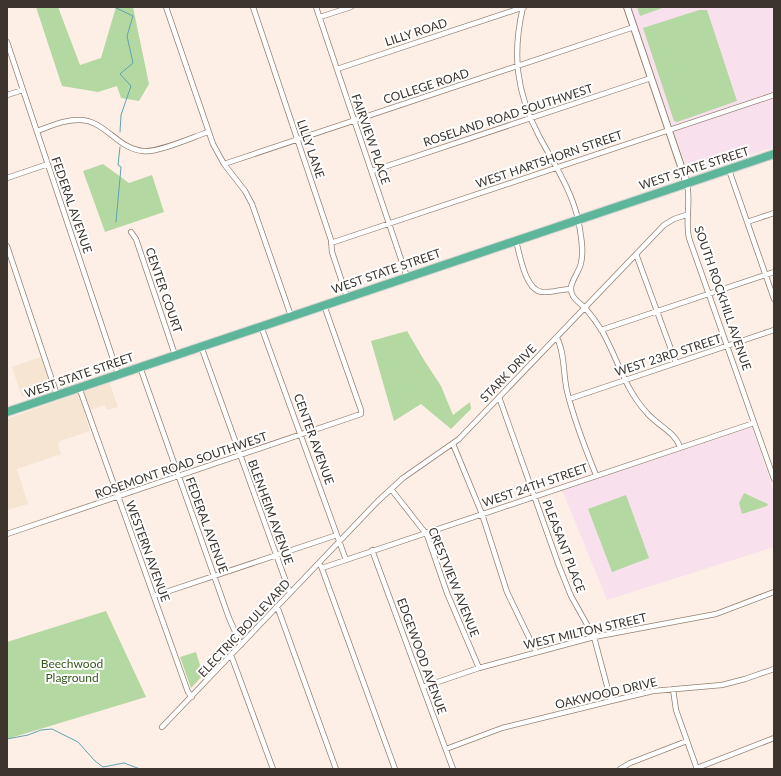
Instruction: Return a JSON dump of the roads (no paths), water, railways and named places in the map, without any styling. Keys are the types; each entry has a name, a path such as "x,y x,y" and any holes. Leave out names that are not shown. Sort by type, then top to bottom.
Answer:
{"highway":[{"name":"WEST STATE STREET","path":"7,412 774,154"}],"street":[{"path":"166,7 208,132 224,164 245,191 254,208 291,316"},
{"name":"LILLY LANE","path":"252,7 331,243 332,252 347,297"},
{"name":"FAIRVIEW PLACE","path":"316,7 407,277"},
{"path":"320,17 351,7"},
{"path":"524,7 517,35 517,67 521,89 531,118 556,167 578,220 582,258 570,289 573,297 585,308 601,330 624,381 643,409 675,438 680,447"},
{"name":"LILLY ROAD","path":"337,69 524,7"},
{"name":"SOUTH ROCKHILL AVENUE","path":"627,7 687,184 688,192 686,216 689,238 773,476"},
{"name":"COLLEGE ROAD","path":"224,164 634,27"},
{"name":"FEDERAL AVENUE","path":"7,42 118,374"},
{"name":"ROSELAND ROAD SOUTHWEST","path":"372,171 652,78"},
{"path":"7,95 23,90"},
{"name":"WEST HARTSHORN STREET","path":"331,243 774,95"},
{"path":"37,131 66,122 83,120 96,124 128,147 146,152 208,132"},
{"path":"7,178 48,164"},
{"path":"729,170 774,299"},
{"path":"747,222 774,213"},
{"name":"STARK DRIVE","path":"340,541 391,489 453,444 557,338 636,254 669,222 686,216"},
{"name":"CENTER COURT","path":"131,232 136,239 175,355"},
{"path":"516,241 528,280 532,287 541,292 570,289"},
{"path":"7,246 57,395"},
{"path":"636,254 676,363"},
{"path":"601,330 774,272"},
{"name":"ROSEMONT ROAD SOUTHWEST","path":"7,534 361,413 324,305"},
{"name":"CENTER AVENUE","path":"261,326 302,434 346,560"},
{"name":"WEST 23RD STREET","path":"569,399 774,330"},
{"path":"557,338 560,346 562,369 569,399 596,475"},
{"name":"BLENHEIM AVENUE","path":"201,346 290,593"},
{"name":"FEDERAL AVENUE","path":"140,367 241,645"},
{"name":"WESTERN AVENUE","path":"79,387 188,692 192,697"},
{"name":"PLEASANT PLACE","path":"499,397 565,583 594,637 611,701"},
{"name":"WEST 24TH STREET","path":"320,565 346,560 372,550 754,423"},
{"path":"453,444 482,514 507,592 536,652"},
{"name":"CRESTVIEW AVENUE","path":"391,489 426,532 447,593 479,668"},
{"path":"154,596 337,535"},
{"name":"ELECTRIC BOULEVARD","path":"162,727 277,606 320,565 340,541"},
{"name":"EDGEWOOD AVENUE","path":"372,550 453,769"},
{"path":"320,565 394,769"},
{"name":"WEST MILTON STREET","path":"423,687 479,668 594,637 716,614 774,592"},
{"path":"277,606 336,769"},
{"path":"231,655 273,769"},
{"name":"OAKWOOD DRIVE","path":"446,749 498,729 642,693 722,685 745,680 774,669"},
{"path":"673,689 676,710 697,769 774,738"},
{"path":"620,769 630,762 687,742"}],"waterway":[{"path":"114,7 133,16 127,36 133,63 120,74 131,86 121,115 120,132"},
{"path":"116,222 121,167 118,165 120,147"},
{"path":"7,739 28,735 41,730 52,729 78,742 95,761 103,767 124,763 140,769"}],"park label":[{"name":"Beechwood Plaground","path":"72,670"}]}
